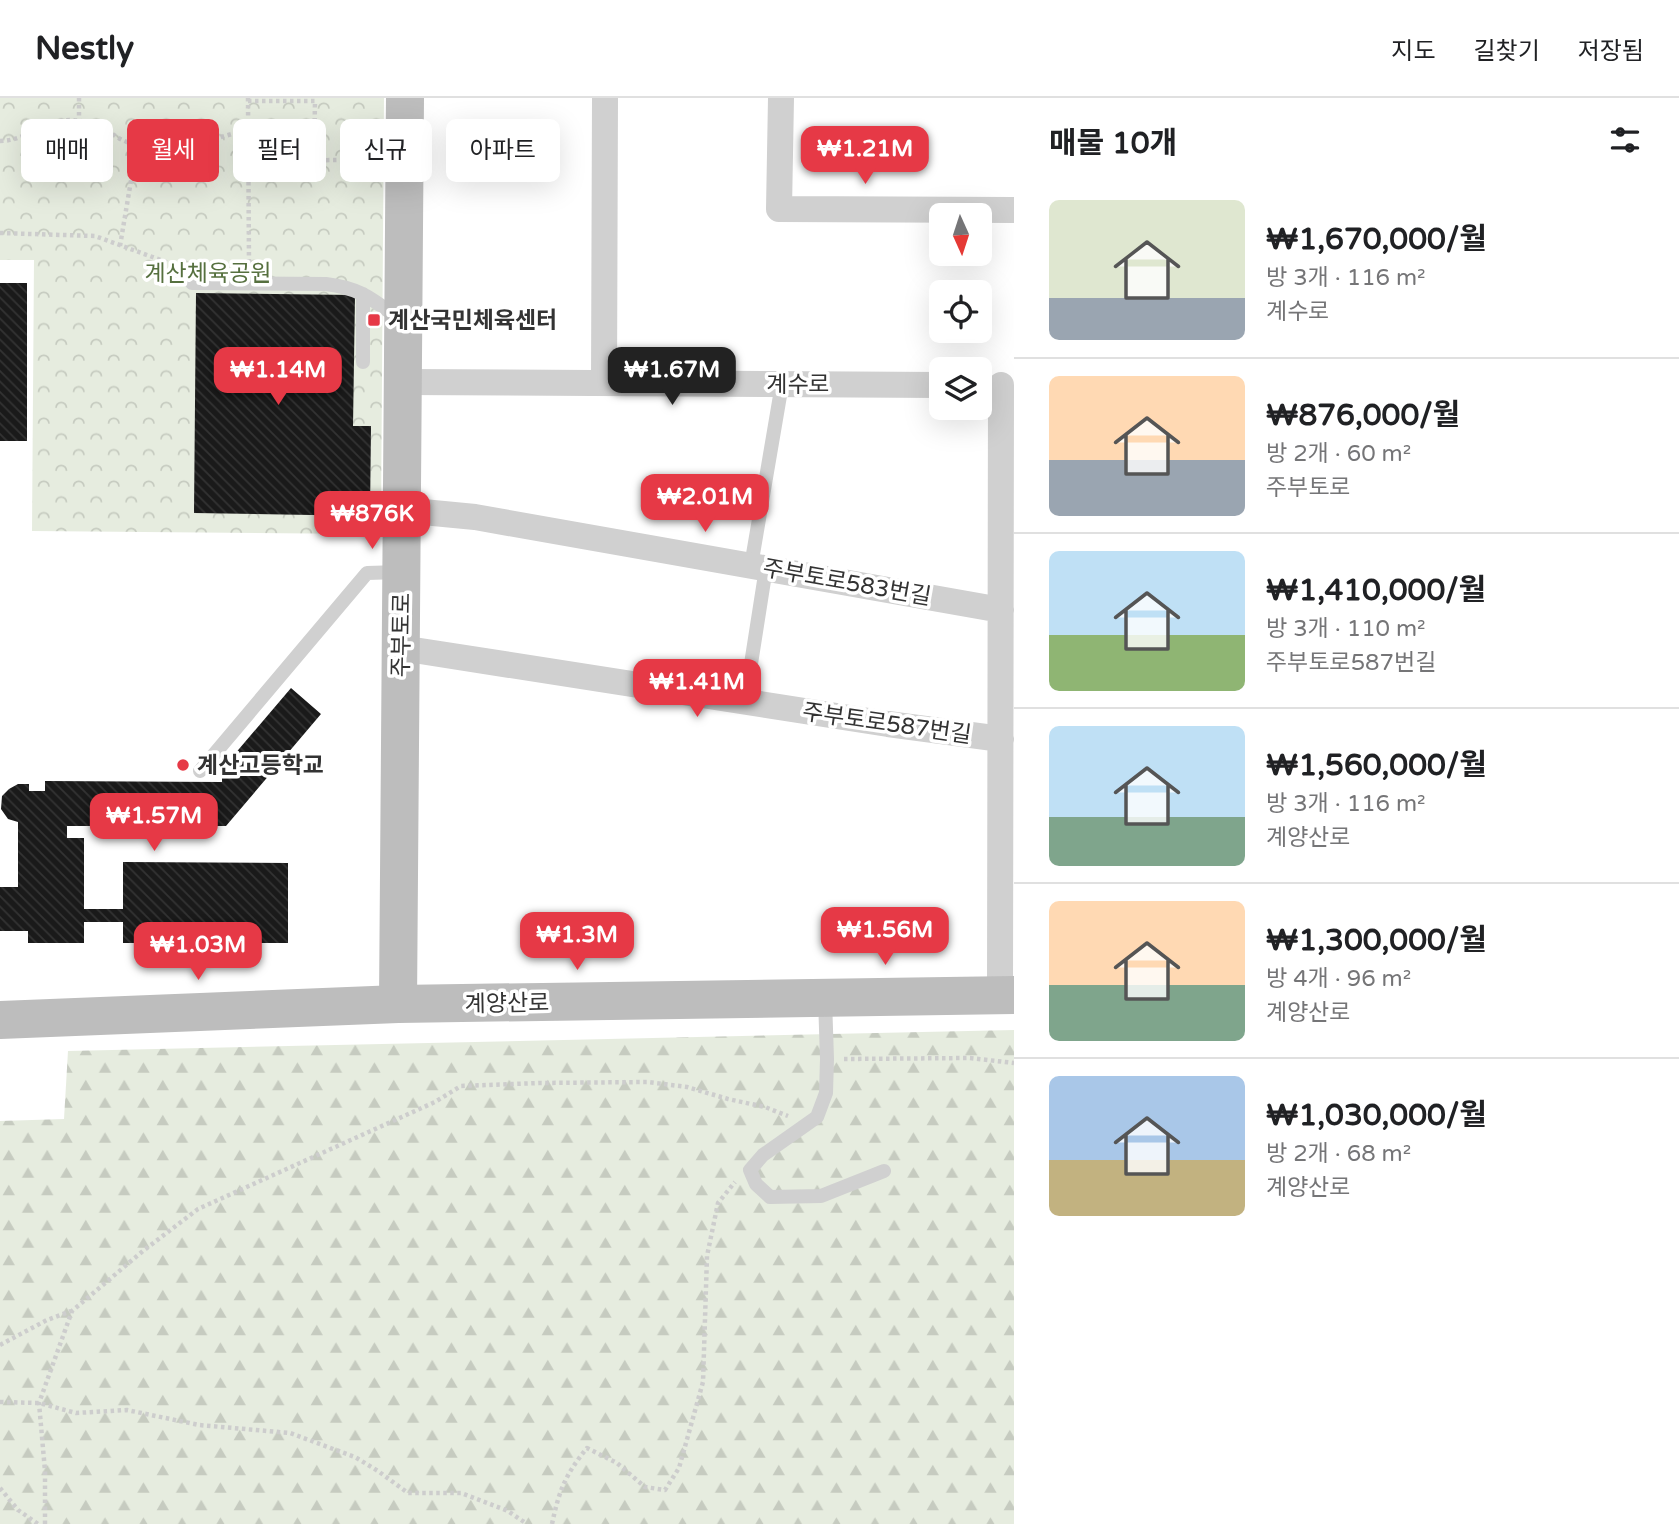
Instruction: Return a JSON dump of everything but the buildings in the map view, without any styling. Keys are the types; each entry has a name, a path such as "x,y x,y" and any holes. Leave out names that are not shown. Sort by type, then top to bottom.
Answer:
{"street":[{"name":"주부토로","path":"398,1004 405,98"},
{"path":"604,383 606,98"},
{"path":"781,98 779,209 1014,210"},
{"name":"계수로","path":"403,382 929,385"},
{"path":"998,385 1001,739 1007,995"},
{"name":"주부토로583번길","path":"402,510 475,517 1001,610"},
{"name":"주부토로587번길","path":"401,648 888,724 1001,739"},
{"name":"계양산로","path":"0,1020 398,1004 1007,995"}],"lane":[{"path":"192,283 346,286 403,321"},
{"path":"363,294 363,362"},
{"path":"745,702 782,384"},
{"path":"200,771 367,573 401,572"},
{"path":"825,998 826,1093 817,1116 763,1155 750,1170 756,1184 770,1197 821,1196 884,1171"}],"path":[{"path":"79,98 79,119"},
{"path":"249,119 248,100 315,101 315,119"},
{"path":"0,141 21,136"},
{"path":"120,246 131,182"},
{"path":"237,266 249,266 249,182"},
{"path":"0,233 95,236 177,266 189,266"},
{"path":"827,1059 970,1058 1014,1063"},
{"path":"0,1345 47,1320 72,1311 198,1209 435,1102 461,1086 648,1083 687,1087 765,1107 787,1116 817,1116"},
{"path":"552,1524 558,1495 571,1467 587,1448 617,1463 645,1488 665,1490 679,1468 703,1382 707,1256 712,1226 718,1203 736,1180 750,1170"},
{"path":"46,1524 39,1403 72,1311"},
{"path":"0,1402 39,1403 76,1413 127,1410 199,1425 290,1433 355,1457 408,1493 461,1493 508,1511 527,1524"},
{"path":"0,1488 18,1510 38,1524"}],"green space":[{"name":"계산체육공원","path":"0,98 384,98 384,119 340,119 340,182 383,182 381,519 368,534 32,531 34,260 0,260"},
{"path":"1014,1030 1014,1524 0,1524 0,1121 64,1119 68,1051"}],"place":[{"name":"계산국민체육센터","path":"374,320"},
{"name":"계산고등학교","path":"183,765"}]}
